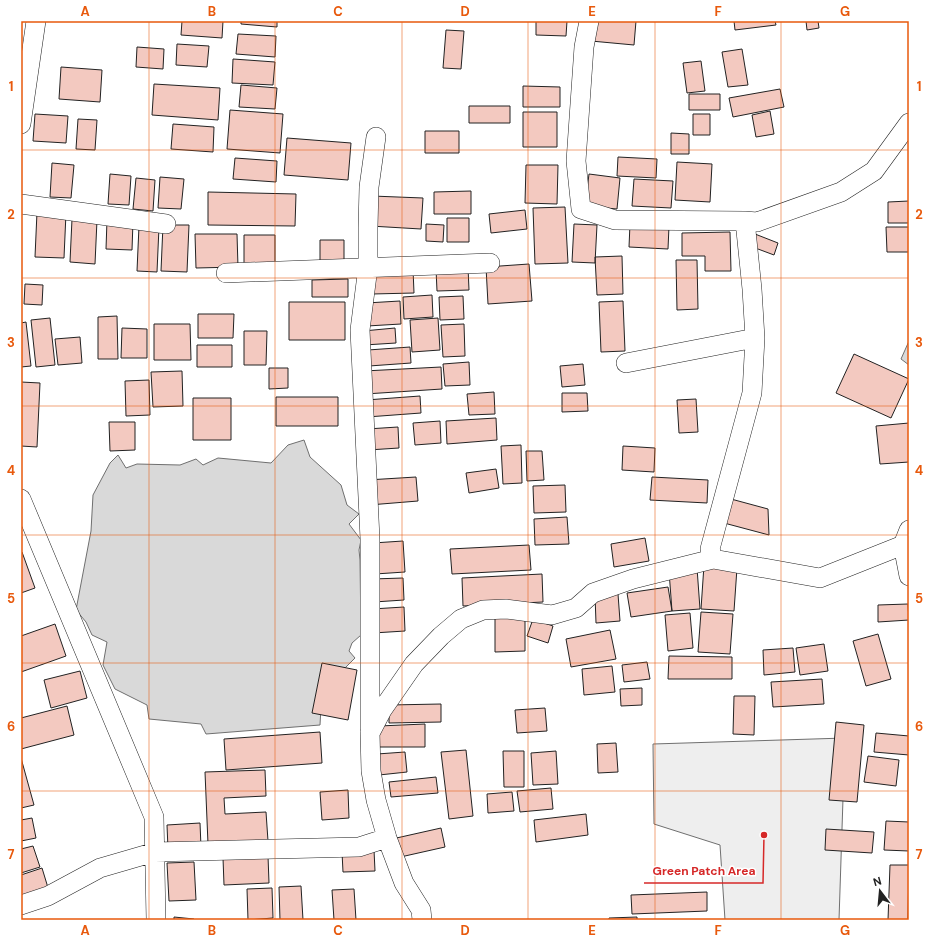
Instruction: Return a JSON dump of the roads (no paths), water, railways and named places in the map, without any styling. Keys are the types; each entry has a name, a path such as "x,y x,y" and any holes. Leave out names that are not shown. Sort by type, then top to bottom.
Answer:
{"street":[{"path":"21,124 36,21"},
{"path":"590,21 584,47 576,161 581,209 615,220 757,222 841,192 874,171 909,123"},
{"path":"376,137 369,187 368,267 360,330 370,539 371,771 376,800 387,838 404,883 421,910 422,920"},
{"path":"21,204 166,224"},
{"path":"713,559 710,549 752,393 755,338 745,221"},
{"path":"226,273 490,263"},
{"path":"626,363 755,338"},
{"path":"21,499 154,817 156,920"},
{"path":"370,733 390,698 414,664 441,636 461,619 483,610 506,609 552,615 576,608 593,593 633,579 713,559 820,578 906,538 909,576"},
{"path":"21,905 48,896 100,868 155,852 359,847 387,838"}],"place":[{"name":"Green Patch Area","path":"764,835"}]}
